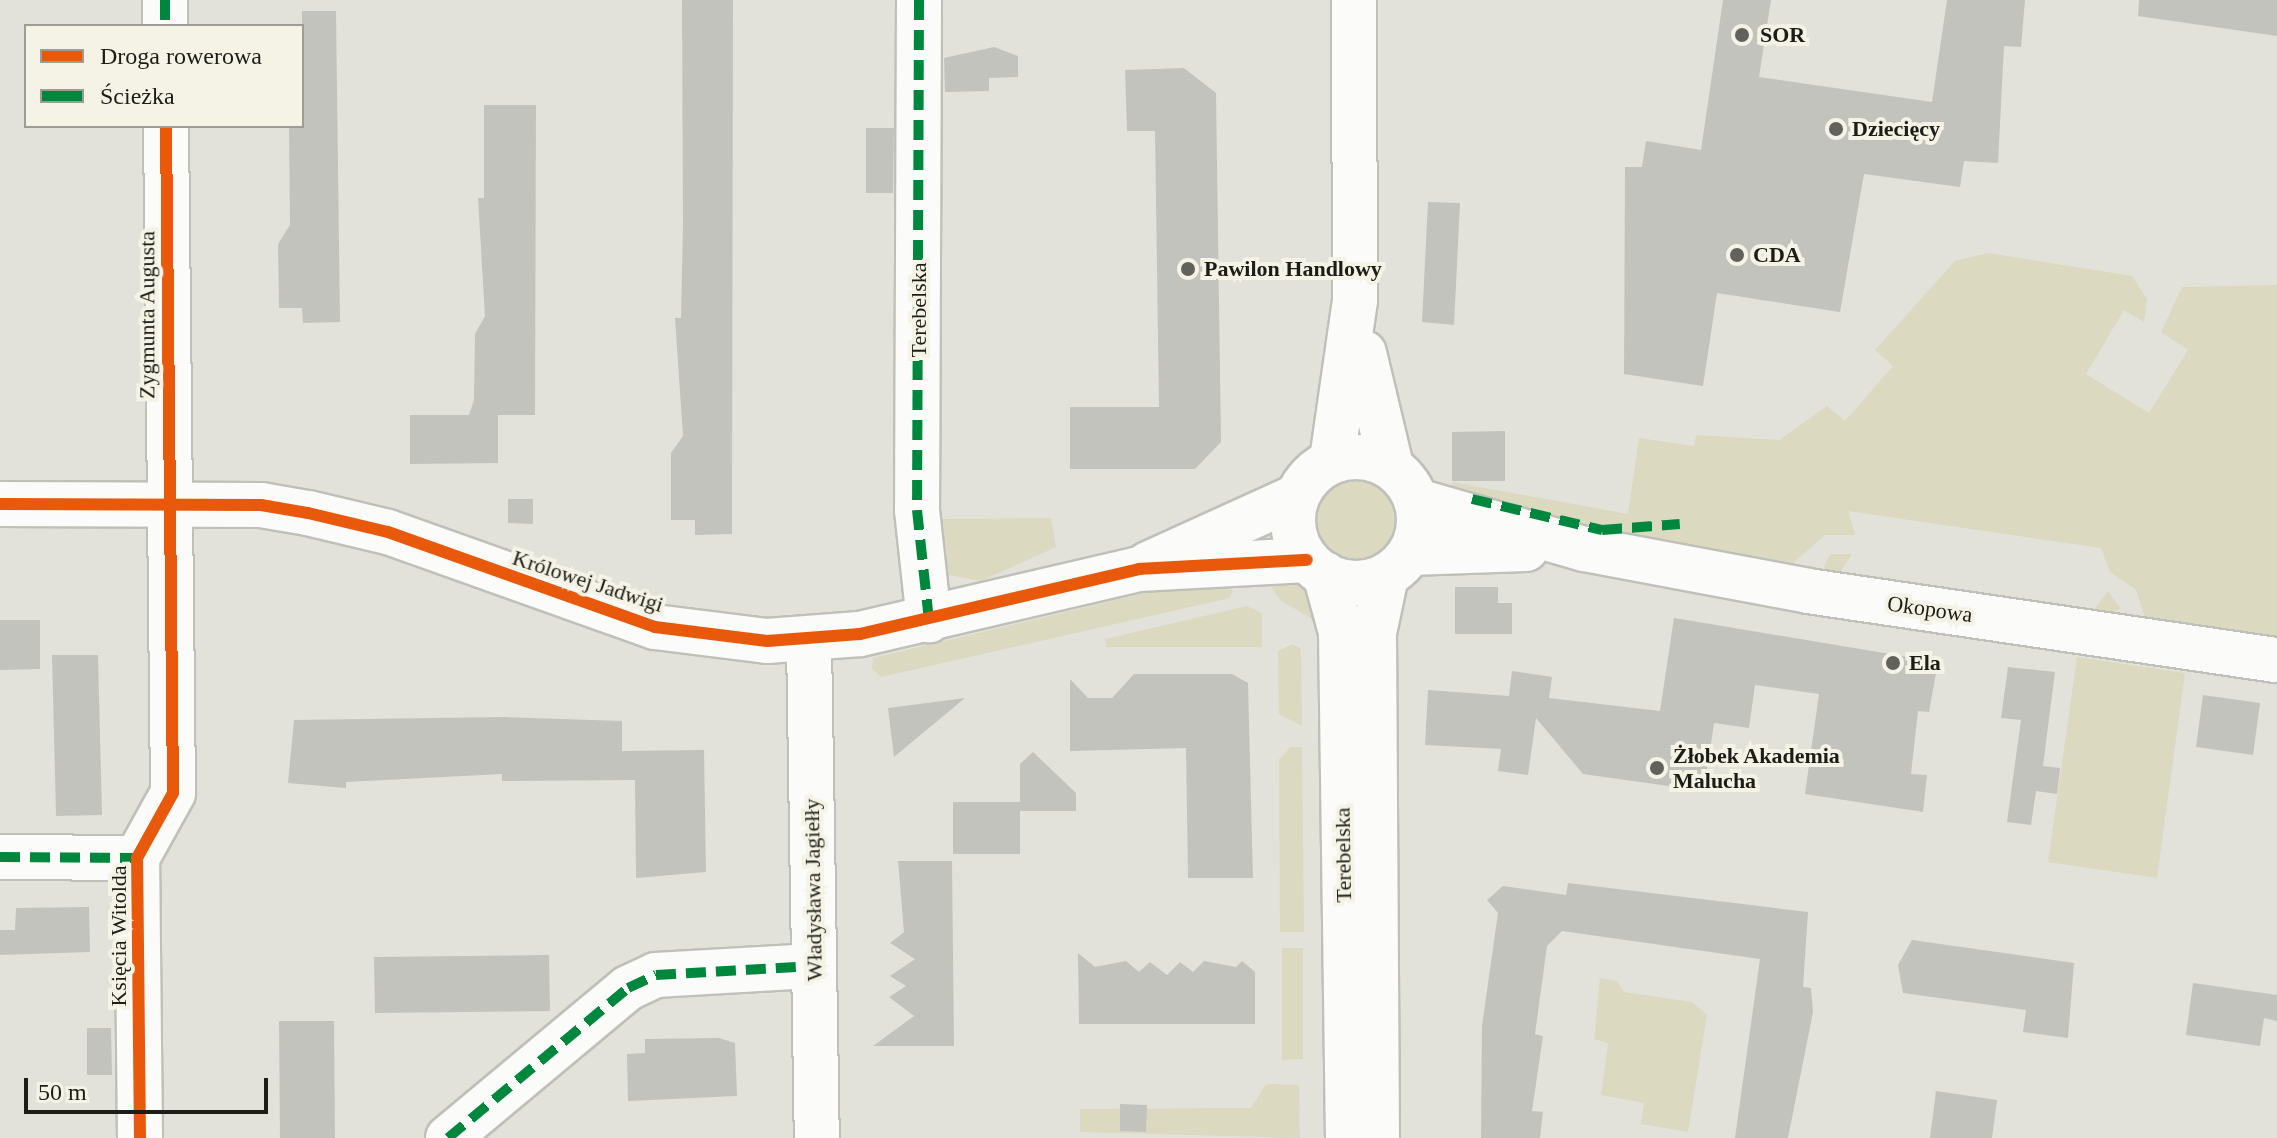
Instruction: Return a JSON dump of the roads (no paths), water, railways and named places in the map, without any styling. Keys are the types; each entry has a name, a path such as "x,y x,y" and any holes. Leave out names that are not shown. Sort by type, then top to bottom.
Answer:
{"street":[{"path":"165,0 165,24"},
{"name":"Terebelska","path":"919,0 917,510 929,620"},
{"path":"1354,0 1355,301 1332,460 1296,497 1293,530 1316,567 1353,583 1398,564 1417,501 1391,466 1373,411 1355,301"},
{"name":"Zygmunta Augusta","path":"166,128 168,503"},
{"path":"1332,460 1372,458 1391,466"},
{"name":"Królowej Jadwigi","path":"0,504 261,505 345,520 655,627 809,641 929,620 1139,569 1296,497"},
{"name":"Okopowa","path":"1417,501 1584,549 1808,591 2277,660"},
{"name":"Księcia Witolda","path":"140,1138 137,858 173,793 168,503"},
{"name":"Okopowa","path":"1398,564 1584,549"},
{"name":"Terebelska","path":"1377,1138 1374,633 1398,564"},
{"name":"Terebelska","path":"1316,567 1341,632 1348,1138"},
{"name":"Królowej Jadwigi","path":"1139,569 1316,567"},
{"name":"Władysława Jagiełły","path":"809,641 817,1138"},
{"path":"0,857 137,858"},
{"path":"448,1138 628,988 656,975 814,966"}],"place":[{"name":"SOR","path":"1742,35"},
{"name":"Dziecięcy","path":"1836,129"},
{"name":"CDA","path":"1737,255"},
{"name":"Pawilon Handlowy","path":"1188,269"},
{"name":"Ela","path":"1893,663"},
{"name":"Żłobek Akademia Malucha","path":"1657,768"}]}
